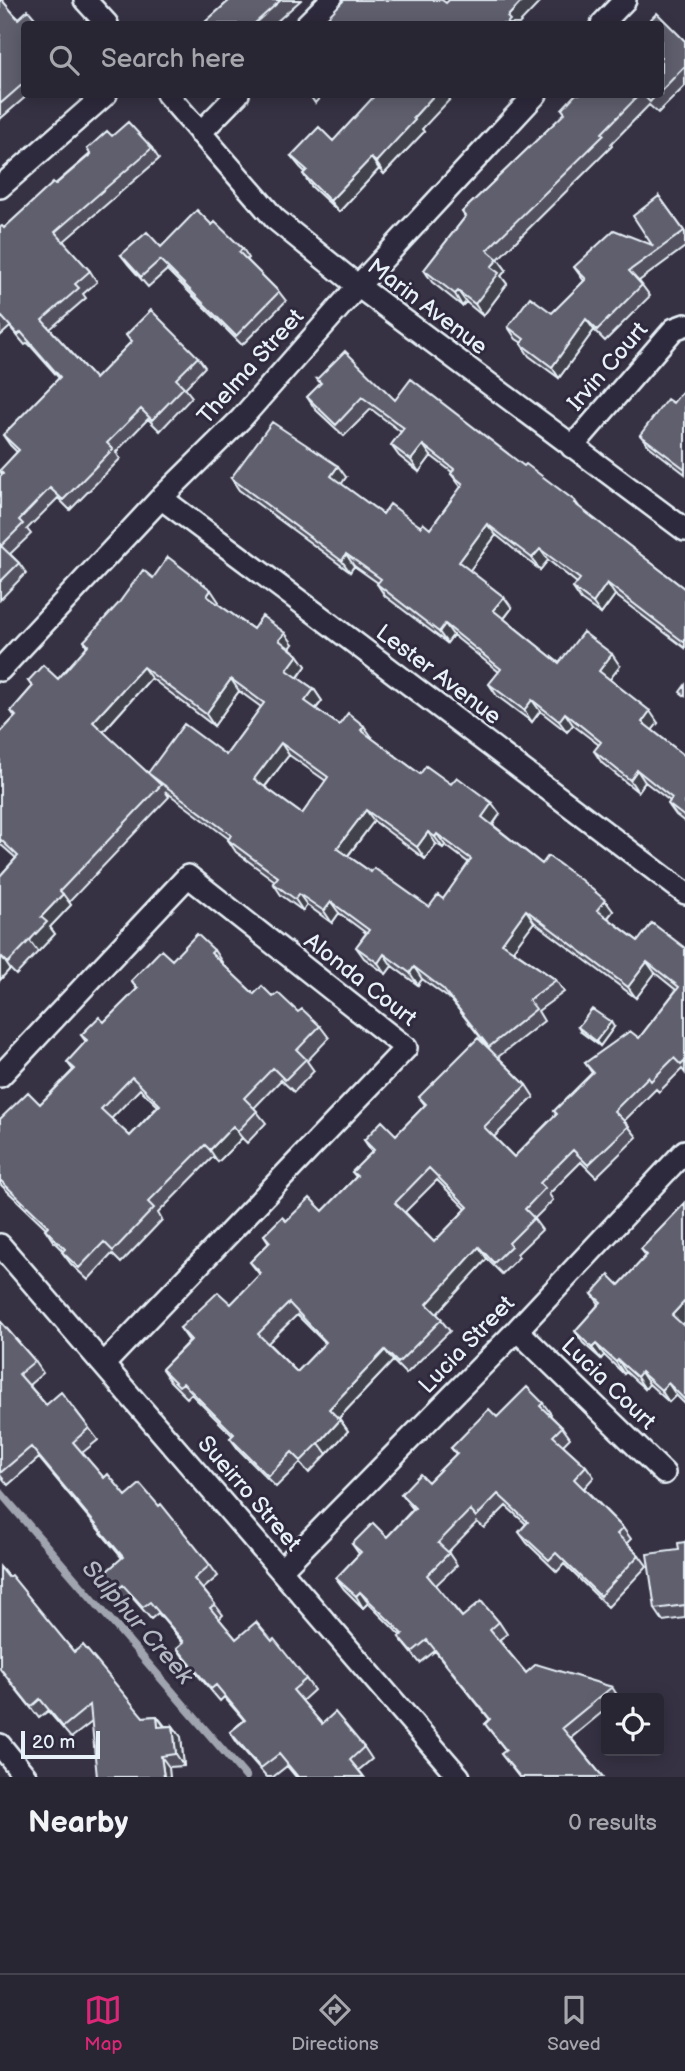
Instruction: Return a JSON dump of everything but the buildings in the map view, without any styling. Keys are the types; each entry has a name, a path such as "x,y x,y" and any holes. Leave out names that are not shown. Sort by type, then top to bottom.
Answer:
{"street":[{"path":"85,0 104,21"},
{"path":"310,21 331,0"},
{"path":"605,21 625,0"},
{"path":"0,187 101,98"},
{"name":"Marin Avenue","path":"170,98 275,219 358,286 685,530"},
{"path":"200,133 233,98"},
{"name":"Thelma Street","path":"0,670 161,498 241,419 358,286 532,98"},
{"name":"Irvin Court","path":"572,447 674,329 685,325"},
{"name":"Lester Avenue","path":"161,498 685,894"},
{"name":"Alonda Court","path":"0,1076 188,876 406,1048 104,1364"},
{"name":"Lucia Street","path":"281,1570 517,1330 685,1151"},
{"name":"Sueirro Street","path":"0,1245 458,1777"},
{"name":"Lucia Court","path":"517,1330 664,1473"},
{"path":"0,1745 26,1777"}],"waterway":[{"name":"Sulphur Creek","path":"0,1492 246,1777"}]}
